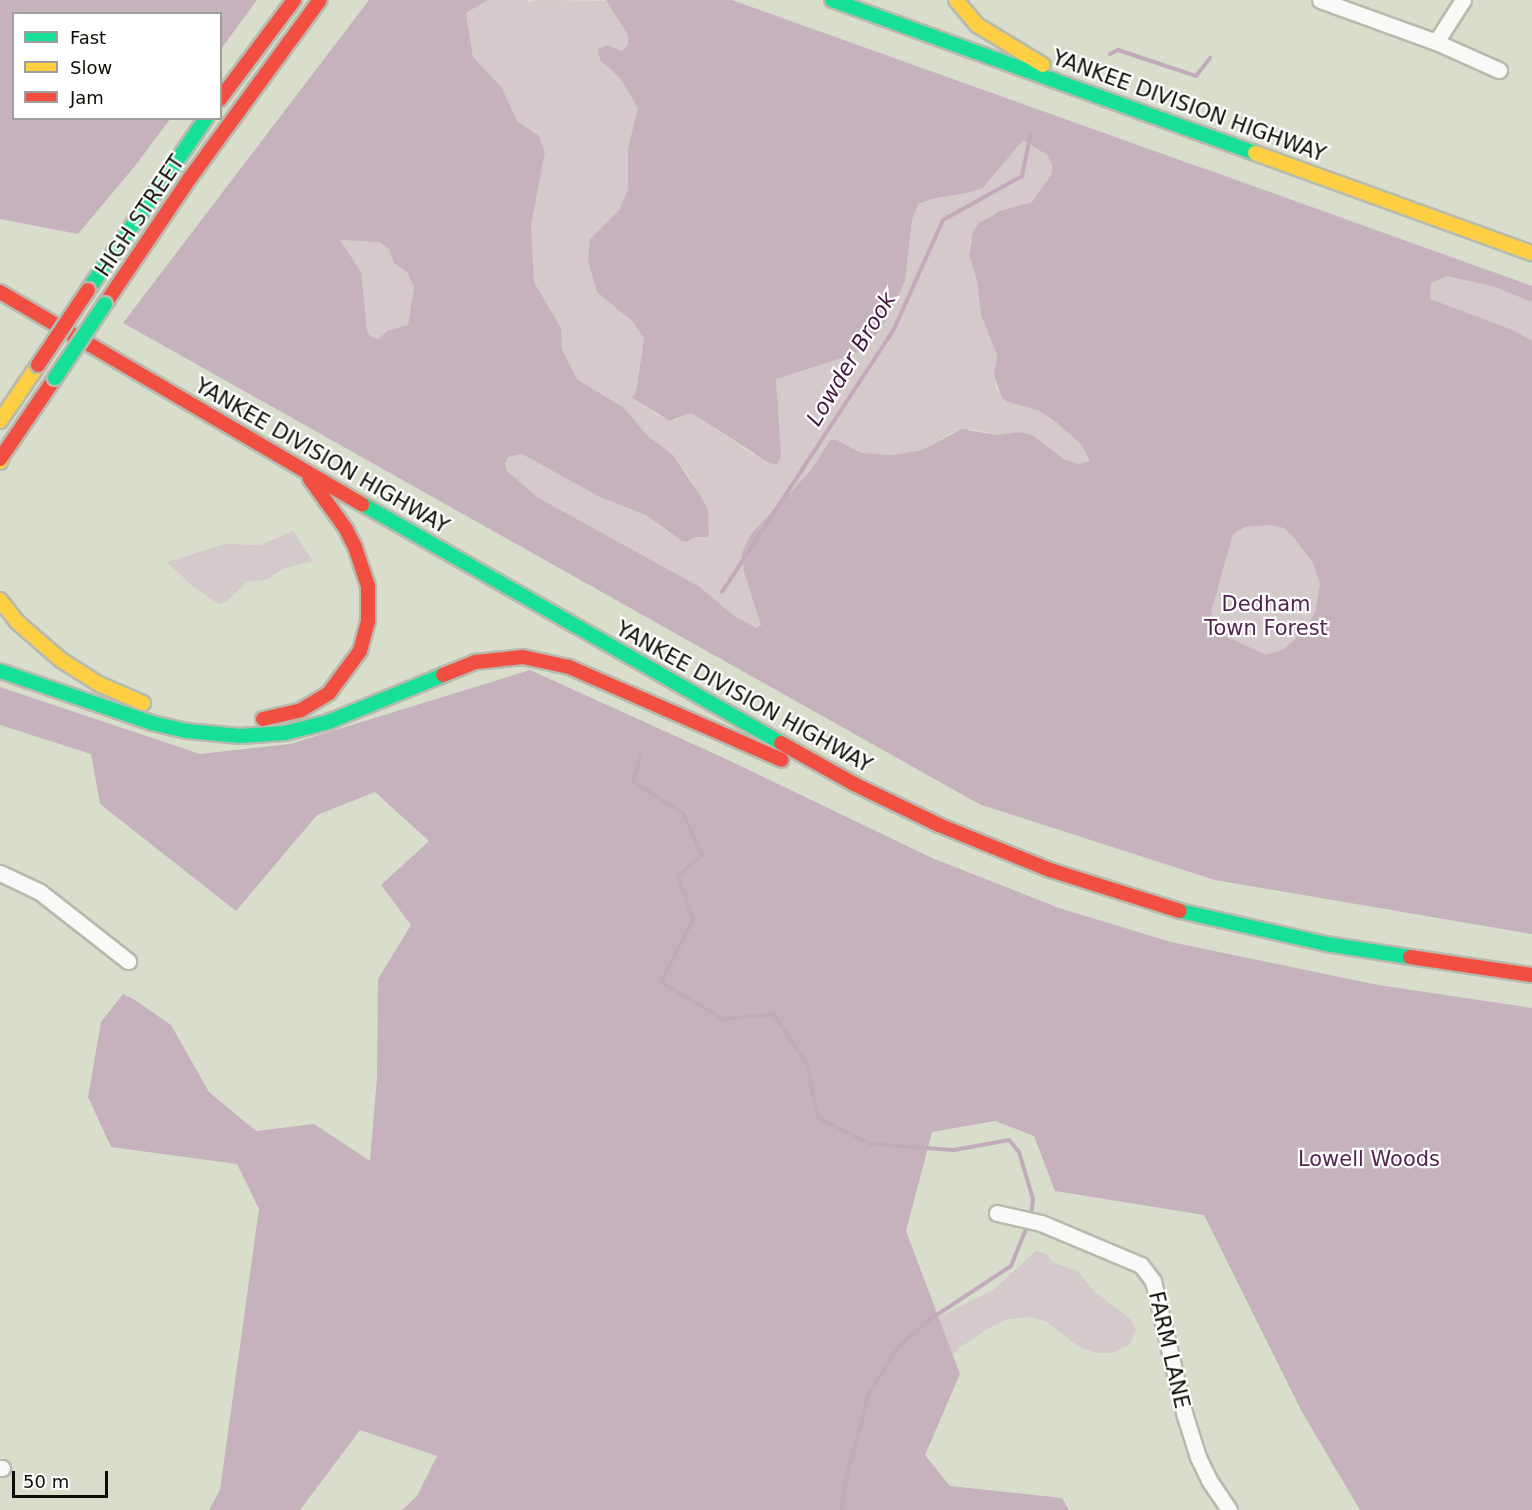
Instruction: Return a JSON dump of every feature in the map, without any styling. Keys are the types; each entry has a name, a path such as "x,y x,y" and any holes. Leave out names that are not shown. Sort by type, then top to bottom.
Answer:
{"main road":[{"path":"222,96 294,0"},
{"name":"HIGH STREET","path":"1,458 197,169 320,0"},
{"name":"YANKEE DIVISION HIGHWAY","path":"832,0 1532,252"},
{"path":"956,0 977,25 1079,89"},
{"name":"HIGH STREET","path":"0,421 205,120"},
{"name":"YANKEE DIVISION HIGHWAY","path":"0,292 304,471 854,784 1005,853 1095,886 1164,907 1303,940 1532,975"},
{"path":"0,304 38,314"},
{"path":"246,720 280,716 315,702 329,693 346,674 363,640 369,603 360,560 346,529 304,471"},
{"path":"0,600 31,635 74,670 122,695 158,707"},
{"path":"0,671 152,723 187,731 247,736 285,733 328,722 476,662 511,656 535,658 569,667 765,754 854,784"}],"street":[{"path":"1320,0 1436,42 1499,70"},
{"path":"1436,42 1463,0"},
{"path":"0,873 40,892 128,960"},
{"name":"FARM LANE","path":"997,1213 1041,1223 1141,1265 1153,1281 1185,1416 1209,1480 1229,1510"}],"green space":[{"path":"0,0 257,0 222,48 222,12 12,12 12,120 169,120 135,166 78,234 0,219"},
{"path":"369,0 488,0 466,13 473,57 502,88 517,121 539,136 545,152 531,226 534,282 561,328 562,349 577,379 624,408 647,435 673,455 703,500 708,511 709,534 707,537 694,537 686,542 680,540 646,515 600,497 522,454 508,457 505,464 507,471 537,497 700,587 734,616 757,628 761,625 744,572 742,553 751,534 811,470 830,440 837,440 861,453 892,455 922,450 962,429 997,435 1019,432 1032,435 1065,460 1079,464 1090,461 1082,445 1057,423 1038,410 1008,402 1002,398 994,376 997,355 981,315 977,281 969,255 973,231 979,223 1000,211 1032,202 1051,175 1052,165 1047,155 1023,140 983,188 931,199 919,204 912,220 905,281 887,319 872,341 855,354 776,379 781,456 777,465 768,462 693,414 670,421 632,398 636,392 644,339 633,322 597,292 588,261 590,239 620,209 628,189 628,148 638,108 620,78 600,60 598,49 608,45 622,51 628,45 628,35 606,0 732,0 1532,286 1532,302 1492,286 1447,276 1431,283 1430,299 1515,331 1532,341 1532,934 1215,880 979,804 123,323","holes":["340,240 379,242 389,249 394,263 407,272 414,287 408,325 389,330 378,339 371,337 367,331 361,272","1270,525 1284,528 1292,535 1313,563 1320,584 1316,609 1306,630 1284,649 1266,655 1223,635 1212,623 1211,612 1233,534 1245,527"]},
{"name":"Dedham Town Forest","path":"488,0 527,0 529,3 538,0 608,1 628,35 628,45 622,51 608,45 600,60 620,78 638,108 628,148 628,189 621,209 590,239 597,292 633,322 644,339 636,392 632,398 659,416 675,421 687,414 693,414 754,455 776,379 855,354 872,341 887,319 905,281 912,220 920,204 931,199 983,188 1023,140 1047,155 1052,165 1051,175 1032,202 990,215 970,241 969,255 977,280 981,315 997,355 994,376 997,390 1008,402 1038,410 1063,428 1201,167 1532,286 1532,934 1215,880 979,804 1051,451 1032,435 1019,432 997,435 973,429 951,433 922,450 892,455 861,453 837,440 830,440 811,470 751,534 744,572 758,612 761,625 757,628 734,616 700,587 537,497 507,471 505,464 508,457 522,454 600,497 646,515 667,532 686,542 694,537 707,537 708,511 688,475 673,455 647,435 624,408 577,379 562,349 561,328 534,282 531,226 545,152 539,136 517,121 502,88 473,57 466,13"},
{"path":"339,240 379,242 389,249 394,263 407,272 414,287 408,325 389,330 378,339 371,337 367,331 363,307"},
{"path":"293,531 313,561 284,568 266,580 247,582 226,602 219,604 193,587 167,562 226,544 260,545"},
{"name":"Lowell Woods","path":"530,670 726,759 932,858 1059,908 1171,942 1378,985 1532,1008 1532,1510 1360,1510 1302,1412 1204,1215 1055,1191 1034,1136 995,1121 932,1132 906,1231 960,1374 925,1455 950,1486 1062,1498 1069,1510 402,1510 417,1496 437,1456 360,1430 300,1510 209,1510 220,1490 259,1209 237,1164 111,1147 88,1097 101,1022 123,994 135,1000 171,1025 209,1092 256,1131 314,1124 370,1161 377,1077 378,979 411,925 381,885 429,841 375,792 317,815 236,911 100,804 91,754 0,725 0,687 200,754 290,744"},
{"path":"1036,1251 1047,1254 1052,1262 1078,1271 1093,1290 1130,1319 1136,1329 1130,1344 1113,1353 1096,1353 1079,1347 1047,1322 1031,1317 1008,1319 989,1328 959,1348 938,1370 835,1510 926,1323 993,1290"}],"waterway":[{"name":"Lowder Brook","path":"1110,54 1118,50 1196,76 1210,58"},
{"name":"Lowder Brook","path":"722,592 894,329 943,220 1022,176 1031,132"},
{"name":"Lowder Brook","path":"641,754 633,782 683,813 702,855 678,876 693,919 661,982 723,1019 774,1014 807,1064 818,1118 871,1144 954,1150 1009,1140 1019,1152 1033,1199 1031,1217"},
{"name":"Lowder Brook","path":"842,1510 845,1483 869,1393 899,1346 929,1320 1011,1266 1028,1224"}],"traffic: fast":[{"path":"832,0 1255,153"},
{"path":"88,290 205,120"},
{"path":"55,378 105,304"},
{"path":"362,504 781,743"},
{"path":"0,671 152,723 187,731 240,736 285,733 328,722 443,675"},
{"path":"1180,911 1326,944 1410,957"}],"traffic: slow":[{"path":"956,0 977,25 1043,65"},
{"path":"1255,153 1532,253"},
{"path":"0,421 38,365"},
{"path":"0,462 3,454"},
{"path":"0,600 17,622 61,660 99,684 143,703"}],"traffic: jam":[{"path":"222,96 294,0"},
{"path":"105,304 190,178 320,0"},
{"path":"38,365 88,290"},
{"path":"0,292 362,504"},
{"path":"0,459 55,378"},
{"path":"263,719 301,710 329,693 360,651 368,621 368,586 355,547 346,529 310,479"},
{"path":"443,675 476,662 523,657 569,667 782,760"},
{"path":"781,743 854,784 939,825 1050,870 1180,911"},
{"path":"1410,957 1532,975"}]}
